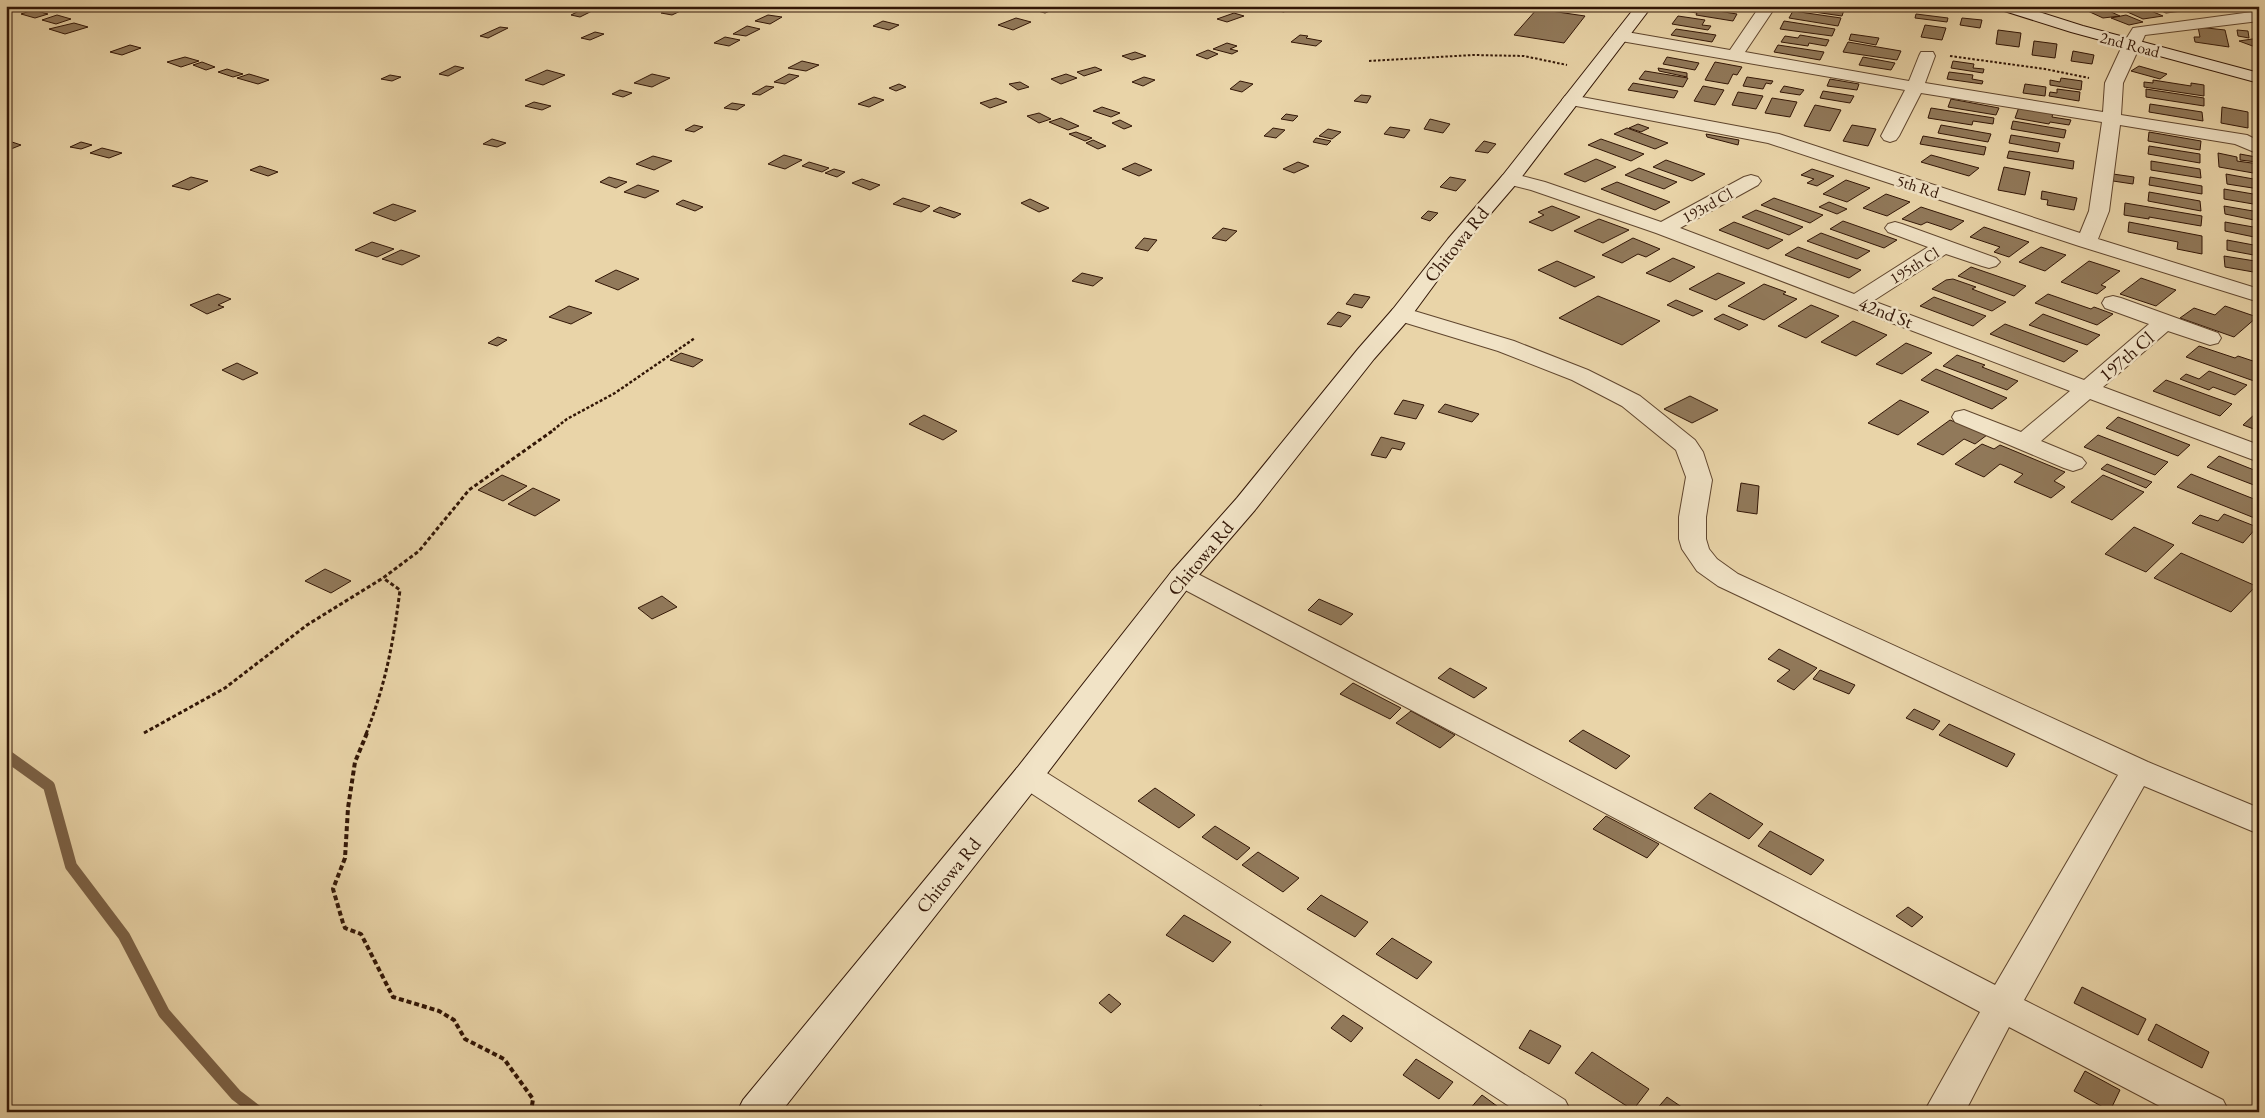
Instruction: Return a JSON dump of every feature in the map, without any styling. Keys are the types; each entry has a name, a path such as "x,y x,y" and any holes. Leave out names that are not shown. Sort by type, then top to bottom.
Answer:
{"street":[{"name":"Chitowa Rd","path":"757,1112 1028,776 1182,577 1246,504 1366,354 1401,314 1455,243 1510,179 1644,6"},
{"path":"1734,56 1768,6"},
{"name":"2nd Road","path":"2002,6 2131,44 2259,78"},
{"path":"2086,242 2099,211 2112,120 2114,84 2131,44 2138,33 2143,30 2259,16"},
{"path":"1622,36 2112,120 2240,139 2259,148"},
{"path":"1890,136 1915,87 1927,56"},
{"name":"5th Rd","path":"1571,100 1772,138 2086,242 2259,296"},
{"name":"42nd St","path":"1510,179 1538,186 1663,229 1858,301 2259,454"},
{"name":"193rd Cl","path":"1663,229 1751,181"},
{"path":"1895,228 1989,262"},
{"name":"195th Cl","path":"1858,301 1944,246"},
{"path":"2113,303 2210,338"},
{"path":"1401,314 1506,346 1580,375 1631,401 1686,445 1692,454 1699,478 1691,532 1694,547 1700,559 1728,580 2137,770 2259,822"},
{"name":"197th Cl","path":"2025,442 2165,322"},
{"path":"1964,417 2073,463"},
{"path":"1182,577 2002,1006 2210,1112"},
{"path":"1944,1112 2002,1006 2137,770"},
{"path":"1028,776 1551,1112"}],"path":[{"path":"1369,61 1473,55 1524,56 1594,71"},
{"path":"1927,56 1970,58 2045,69 2114,84"},
{"path":"144,733 225,688 307,625 383,578 419,551 469,490 529,449 567,419 616,393 695,338"},
{"path":"383,578 400,590 392,650 381,696 355,762 348,808 345,858 333,889 338,901 340,919 345,928 361,934 393,997 439,1011 454,1020 465,1039 504,1059 533,1099 531,1112"}],"building":[{"path":"676,6 691,6 672,15 661,13"},
{"path":"1043,6 1055,9 1045,13 1034,10"},
{"path":"1271,6 1288,9 1284,12 1267,9"},
{"path":"1686,6 1737,14 1733,21 1683,11"},
{"path":"1802,6 1820,6 1844,10 1842,16 1800,10"},
{"path":"2098,6 2120,16 2103,18 2079,7"},
{"path":"2114,6 2139,6 2163,16 2143,19"},
{"path":"2150,6 2171,6 2182,11 2166,13"},
{"path":"2216,6 2240,6 2243,7 2225,10"},
{"path":"583,9 592,11 580,17 571,15"},
{"path":"1537,9 1585,16 1564,43 1514,35"},
{"path":"33,10 48,14 35,18 21,14"},
{"path":"1793,11 1841,18 1838,26 1789,18"},
{"path":"1234,13 1244,16 1227,22 1217,19"},
{"path":"1916,14 1948,18 1947,22 1915,18"},
{"path":"57,15 71,19 56,24 42,20"},
{"path":"768,15 782,17 770,24 755,21"},
{"path":"2126,15 2143,22 2129,25 2111,18"},
{"path":"1678,16 1705,20 1702,25 1711,26 1708,30 1672,24"},
{"path":"1016,18 1031,22 1013,30 998,25"},
{"path":"1962,18 1982,20 1980,28 1960,25"},
{"path":"883,21 899,25 889,30 873,26"},
{"path":"1784,21 1835,29 1832,36 1780,29"},
{"path":"74,23 88,27 65,34 49,29"},
{"path":"1925,25 1946,28 1942,40 1921,37"},
{"path":"747,26 760,29 746,36 733,34"},
{"path":"500,27 508,28 488,38 480,36"},
{"path":"2198,27 2225,30 2229,47 2195,42 2194,37 2200,37"},
{"path":"1676,29 1716,35 1712,42 1671,35"},
{"path":"1998,30 2021,33 2019,47 1996,44"},
{"path":"2237,30 2248,31 2249,38 2238,36"},
{"path":"595,32 604,34 590,40 581,38"},
{"path":"1851,34 1879,38 1876,45 1849,40"},
{"path":"1300,35 1322,41 1316,46 1291,42"},
{"path":"1800,35 1829,40 1826,46 1809,43 1808,46 1781,42 1785,36 1798,38"},
{"path":"725,37 740,40 729,46 714,43"},
{"path":"2259,38 2258,48 2239,41"},
{"path":"2034,41 2057,44 2055,58 2032,55"},
{"path":"1848,42 1901,51 1897,60 1843,52"},
{"path":"1227,43 1237,46 1230,49 1238,51 1232,54 1213,49"},
{"path":"130,45 141,48 122,55 110,52"},
{"path":"1778,45 1824,52 1820,60 1774,52"},
{"path":"1208,50 1218,54 1207,59 1196,55"},
{"path":"2073,51 2094,55 2092,64 2071,61"},
{"path":"1135,52 1146,56 1132,60 1122,56"},
{"path":"185,57 199,61 181,67 167,62"},
{"path":"1667,57 1699,63 1695,70 1663,64"},
{"path":"1863,57 1895,63 1891,70 1859,65"},
{"path":"802,61 819,65 806,71 788,68"},
{"path":"1953,61 1974,64 1973,68 1984,69 1983,73 1951,68"},
{"path":"202,62 215,67 206,70 193,65"},
{"path":"1715,62 1742,67 1737,75 1733,74 1728,84 1705,80"},
{"path":"455,66 464,68 448,76 439,74"},
{"path":"2139,66 2167,74 2160,79 2131,71"},
{"path":"1095,67 1102,70 1084,76 1077,72"},
{"path":"1658,68 1687,73 1687,77 1659,71"},
{"path":"227,69 243,74 233,77 218,72"},
{"path":"547,70 565,75 543,85 525,80"},
{"path":"1645,71 1688,78 1683,87 1639,79"},
{"path":"1949,72 1973,75 1972,79 1983,81 1982,84 1947,79"},
{"path":"249,74 269,80 258,84 237,78"},
{"path":"652,74 670,78 652,87 634,83"},
{"path":"789,74 799,76 785,84 774,82"},
{"path":"1066,74 1077,78 1061,84 1051,79"},
{"path":"390,75 401,77 392,81 381,79"},
{"path":"1144,77 1155,80 1143,86 1132,82"},
{"path":"1747,77 1773,81 1771,84 1766,83 1763,89 1743,86"},
{"path":"2061,78 2082,81 2081,90 2050,85 2050,80 2060,82"},
{"path":"1830,79 1859,84 1857,90 1827,86"},
{"path":"2153,80 2191,86 2191,83 2204,85 2204,96 2144,87 2144,82 2153,83"},
{"path":"1240,81 1253,84 1242,92 1230,89"},
{"path":"1020,82 1029,87 1018,90 1009,84"},
{"path":"1633,83 1678,91 1674,98 1628,90"},
{"path":"899,84 906,87 896,91 889,88"},
{"path":"2025,84 2046,87 2045,96 2023,93"},
{"path":"766,86 774,87 760,95 752,94"},
{"path":"1703,86 1724,90 1715,105 1694,101"},
{"path":"1784,86 1804,90 1800,95 1780,92"},
{"path":"2057,89 2080,92 2079,101 2049,96 2050,92 2057,93"},
{"path":"2146,89 2204,98 2204,106 2146,97"},
{"path":"620,90 632,93 623,97 612,94"},
{"path":"1823,91 1854,96 1850,103 1820,98"},
{"path":"1738,92 1763,96 1756,109 1732,105"},
{"path":"1361,95 1371,96 1367,103 1354,101"},
{"path":"874,97 884,100 869,107 858,104"},
{"path":"996,98 1007,102 990,108 980,103"},
{"path":"1772,98 1797,102 1790,117 1765,113"},
{"path":"1951,99 1999,108 1996,115 1948,107"},
{"path":"534,102 551,106 542,110 525,106"},
{"path":"732,103 745,105 737,110 724,108"},
{"path":"2150,104 2202,112 2203,121 2149,112"},
{"path":"1815,105 1841,110 1830,131 1804,126"},
{"path":"1102,107 1120,113 1111,117 1093,111"},
{"path":"2019,107 2053,113 2052,117 2071,120 2069,125 2050,122 2049,124 2015,118"},
{"path":"2222,107 2248,112 2248,128 2221,123"},
{"path":"1931,108 1994,118 1993,124 1973,121 1972,125 1928,118"},
{"path":"1039,113 1051,119 1039,123 1027,116"},
{"path":"1286,114 1298,116 1293,121 1281,119"},
{"path":"1061,118 1079,126 1068,130 1049,122"},
{"path":"1430,119 1450,124 1443,133 1424,129"},
{"path":"1120,120 1132,126 1124,129 1112,123"},
{"path":"2013,121 2066,130 2064,138 2011,129"},
{"path":"1638,124 1649,128 1641,132 1629,128"},
{"path":"694,125 703,127 694,132 685,130"},
{"path":"1852,125 1876,129 1868,146 1843,141"},
{"path":"1941,125 1991,134 1988,142 1938,133"},
{"path":"1390,127 1410,130 1404,138 1384,134"},
{"path":"1273,128 1285,130 1276,138 1264,136"},
{"path":"1627,128 1668,143 1655,149 1614,134"},
{"path":"1328,129 1341,132 1332,139 1319,136"},
{"path":"1076,132 1092,138 1085,141 1069,134"},
{"path":"2149,132 2201,141 2200,150 2148,141"},
{"path":"1706,134 1739,140 1738,145 1707,137"},
{"path":"2011,135 2060,143 2058,152 2009,143"},
{"path":"1923,136 1986,147 1984,155 1920,144"},
{"path":"1316,138 1331,141 1327,145 1313,142"},
{"path":"492,139 506,143 497,147 483,144"},
{"path":"1601,139 1644,154 1631,161 1588,145"},
{"path":"1093,140 1106,146 1098,149 1086,143"},
{"path":"1484,141 1496,144 1488,153 1475,151"},
{"path":"12,142 21,145 6,151 6,144"},
{"path":"81,142 92,145 81,149 70,147"},
{"path":"2149,146 2200,154 2200,163 2148,154"},
{"path":"102,148 122,153 109,158 90,153"},
{"path":"2009,151 2074,161 2073,169 2007,158"},
{"path":"2218,153 2237,157 2237,161 2259,164 2259,174 2219,167"},
{"path":"2240,154 2256,157 2257,162 2240,160"},
{"path":"784,155 802,160 785,169 768,164"},
{"path":"1931,155 1979,168 1969,176 1921,162"},
{"path":"653,156 672,161 654,170 636,164"},
{"path":"1596,159 1616,167 1585,182 1564,174"},
{"path":"1666,160 1705,174 1692,181 1653,167"},
{"path":"2151,161 2200,169 2201,178 2151,170"},
{"path":"809,162 829,168 822,172 802,166"},
{"path":"1298,162 1309,166 1294,173 1283,169"},
{"path":"1135,163 1152,170 1139,176 1122,169"},
{"path":"260,166 278,172 268,176 250,170"},
{"path":"2004,167 2030,172 2025,195 1998,190"},
{"path":"1639,168 1677,182 1664,189 1625,175"},
{"path":"834,169 845,172 837,177 825,173"},
{"path":"1812,169 1834,176 1817,186 1807,183 1814,179 1801,175"},
{"path":"2113,174 2134,177 2133,184 2113,181"},
{"path":"2226,174 2259,180 2259,189 2227,184"},
{"path":"191,177 208,181 189,190 172,186"},
{"path":"609,177 627,182 616,188 600,182"},
{"path":"1450,177 1466,180 1456,191 1440,187"},
{"path":"2150,177 2202,186 2202,194 2149,185"},
{"path":"862,179 880,185 870,190 852,183"},
{"path":"1846,180 1870,188 1847,202 1823,194"},
{"path":"1617,182 1670,202 1655,210 1601,189"},
{"path":"638,185 659,191 645,198 624,192"},
{"path":"2224,189 2259,195 2259,205 2224,199"},
{"path":"2042,191 2077,198 2074,210 2047,205 2048,200 2041,199"},
{"path":"2149,192 2200,201 2201,211 2148,201"},
{"path":"1886,194 1910,202 1887,216 1863,208"},
{"path":"903,198 930,206 921,212 893,204"},
{"path":"1774,198 1823,215 1810,223 1761,205"},
{"path":"1030,199 1049,208 1039,212 1021,203"},
{"path":"683,200 703,207 695,211 676,204"},
{"path":"1829,202 1847,209 1837,214 1819,207"},
{"path":"2125,203 2202,216 2201,226 2149,217 2149,219 2124,215"},
{"path":"393,204 416,211 395,221 373,213"},
{"path":"1552,206 1580,217 1552,231 1529,222 1544,215 1538,212"},
{"path":"2224,206 2259,212 2259,221 2225,214"},
{"path":"940,207 961,214 954,218 933,211"},
{"path":"1921,207 1964,221 1951,230 1927,222 1921,225 1902,219"},
{"path":"1756,210 1803,227 1789,235 1742,217"},
{"path":"1428,211 1438,213 1430,221 1421,218"},
{"path":"1599,219 1629,230 1603,243 1574,231"},
{"path":"1843,221 1897,240 1884,248 1830,229"},
{"path":"1734,222 1783,240 1768,249 1719,230"},
{"path":"2129,222 2202,236 2202,254 2177,249 2178,242 2128,232"},
{"path":"2225,222 2259,228 2259,238 2225,231"},
{"path":"1984,227 2029,242 2009,257 1994,252 2000,247 1970,237"},
{"path":"1223,228 1237,231 1226,241 1212,238"},
{"path":"1821,233 1870,251 1857,259 1807,241"},
{"path":"1144,238 1157,240 1148,251 1135,248"},
{"path":"1633,238 1660,249 1646,257 1638,254 1622,263 1602,255"},
{"path":"2227,240 2259,246 2259,256 2227,250"},
{"path":"372,242 394,249 377,257 355,250"},
{"path":"1798,247 1861,270 1849,278 1785,255"},
{"path":"2041,247 2066,255 2045,271 2019,262"},
{"path":"401,250 420,256 402,265 382,259"},
{"path":"2224,256 2255,261 2259,273 2225,267"},
{"path":"1673,258 1695,267 1670,282 1646,273"},
{"path":"1557,261 1595,277 1575,287 1538,270"},
{"path":"2089,261 2120,271 2101,285 2106,287 2097,294 2061,282"},
{"path":"1971,267 2026,286 2014,296 1958,276"},
{"path":"616,270 639,279 618,290 595,281"},
{"path":"1082,273 1103,278 1093,286 1072,281"},
{"path":"1718,273 1745,283 1716,300 1689,289"},
{"path":"2141,278 2176,290 2156,306 2120,294"},
{"path":"1953,279 1976,287 1972,289 2006,302 1992,311 1932,289 1946,280"},
{"path":"1764,284 1786,292 1783,294 1797,299 1764,320 1728,306"},
{"path":"218,294 231,299 218,305 224,307 207,314 190,305"},
{"path":"1354,294 1370,297 1362,308 1346,304"},
{"path":"2048,294 2091,309 2094,307 2113,314 2097,325 2035,303"},
{"path":"1598,296 1660,321 1622,345 1559,318"},
{"path":"1934,297 1986,316 1973,326 1920,306"},
{"path":"1676,300 1703,311 1693,316 1667,305"},
{"path":"1811,305 1839,316 1806,338 1778,326"},
{"path":"569,306 592,313 571,324 549,317"},
{"path":"2225,306 2257,317 2234,337 2180,318 2194,308 2215,315"},
{"path":"1338,312 1351,316 1341,327 1327,324"},
{"path":"1723,314 1748,325 1739,330 1714,319"},
{"path":"2043,314 2100,335 2087,345 2029,325"},
{"path":"1853,321 1887,335 1856,356 1821,342"},
{"path":"2005,324 2078,351 2064,362 1990,334"},
{"path":"498,337 507,340 497,346 488,343"},
{"path":"1906,343 1932,353 1902,374 1876,364"},
{"path":"2199,346 2235,358 2238,356 2259,363 2259,377 2254,381 2186,357"},
{"path":"681,353 703,360 693,367 670,360"},
{"path":"1957,355 1985,365 1982,367 2018,381 2007,390 1943,366"},
{"path":"237,363 258,373 243,380 222,370"},
{"path":"1936,369 2007,398 1992,409 1921,380"},
{"path":"2209,371 2247,385 2235,395 2213,387 2209,390 2180,379 2186,374 2199,379"},
{"path":"2166,380 2232,404 2220,416 2153,391"},
{"path":"1690,396 1718,410 1692,423 1664,409"},
{"path":"1403,400 1424,405 1416,419 1394,414"},
{"path":"1900,400 1929,412 1898,435 1868,423"},
{"path":"1445,404 1479,414 1472,422 1438,412"},
{"path":"2256,413 2259,414 2259,431 2243,425"},
{"path":"924,415 957,431 943,440 909,424"},
{"path":"2118,417 2190,445 2178,456 2106,428"},
{"path":"1950,420 1987,435 1975,444 1964,439 1943,455 1917,444"},
{"path":"2098,435 2168,462 2155,475 2084,447"},
{"path":"1381,437 1405,443 1401,450 1392,448 1386,458 1371,455"},
{"path":"1982,444 1994,449 2000,445 2065,472 2054,481 2065,487 2051,498 2014,482 2023,474 2000,464 1984,477 1955,464"},
{"path":"2219,456 2259,472 2259,487 2207,467"},
{"path":"2107,464 2152,482 2146,488 2101,469"},
{"path":"2191,474 2259,501 2259,517 2257,519 2177,487"},
{"path":"502,475 527,486 503,501 478,490"},
{"path":"2103,475 2144,492 2112,520 2071,502"},
{"path":"1741,483 1759,486 1757,514 1737,511"},
{"path":"533,488 560,500 535,516 508,504"},
{"path":"2224,514 2257,527 2243,543 2192,523 2200,515 2218,521"},
{"path":"2134,527 2174,545 2146,572 2105,554"},
{"path":"2181,553 2256,586 2231,612 2154,578"},
{"path":"325,569 351,581 331,593 305,581"},
{"path":"662,596 677,607 652,619 638,608"},
{"path":"1319,599 1353,614 1341,625 1308,610"},
{"path":"1779,649 1817,668 1794,690 1777,681 1790,670 1768,659"},
{"path":"1450,668 1487,688 1474,698 1438,678"},
{"path":"1820,670 1855,685 1849,694 1813,679"},
{"path":"1353,683 1401,708 1390,719 1340,694"},
{"path":"1914,709 1940,721 1933,730 1906,718"},
{"path":"1411,711 1455,735 1440,748 1396,723"},
{"path":"1949,724 2015,754 2007,767 1939,735"},
{"path":"1583,730 1630,756 1616,769 1569,741"},
{"path":"1155,788 1195,815 1179,828 1138,801"},
{"path":"1710,793 1763,824 1749,839 1694,808"},
{"path":"1606,816 1659,844 1647,858 1593,829"},
{"path":"1215,826 1250,848 1237,860 1202,837"},
{"path":"1770,831 1824,860 1811,875 1758,846"},
{"path":"1258,852 1299,878 1283,892 1242,865"},
{"path":"1321,895 1368,922 1355,937 1307,909"},
{"path":"1908,907 1923,917 1912,927 1896,916"},
{"path":"1184,915 1231,942 1213,962 1166,935"},
{"path":"1392,938 1432,962 1417,979 1376,954"},
{"path":"2082,987 2146,1019 2138,1035 2074,1003"},
{"path":"1109,994 1121,1004 1111,1013 1099,1003"},
{"path":"1343,1015 1363,1028 1351,1042 1331,1028"},
{"path":"2156,1024 2209,1052 2202,1068 2148,1040"},
{"path":"1530,1030 1561,1046 1549,1064 1519,1048"},
{"path":"1592,1052 1649,1089 1633,1110 1575,1073"},
{"path":"1416,1059 1453,1082 1439,1099 1403,1075"},
{"path":"2085,1071 2120,1090 2110,1111 2074,1091"},
{"path":"1482,1095 1505,1112 1467,1112"},
{"path":"1667,1097 1689,1112 1654,1112"},
{"path":"1260,1105 1274,1112 1256,1112"}],"waterway":[{"path":"6,755 49,786 71,866 124,936 164,1013 236,1095 258,1112"}]}
